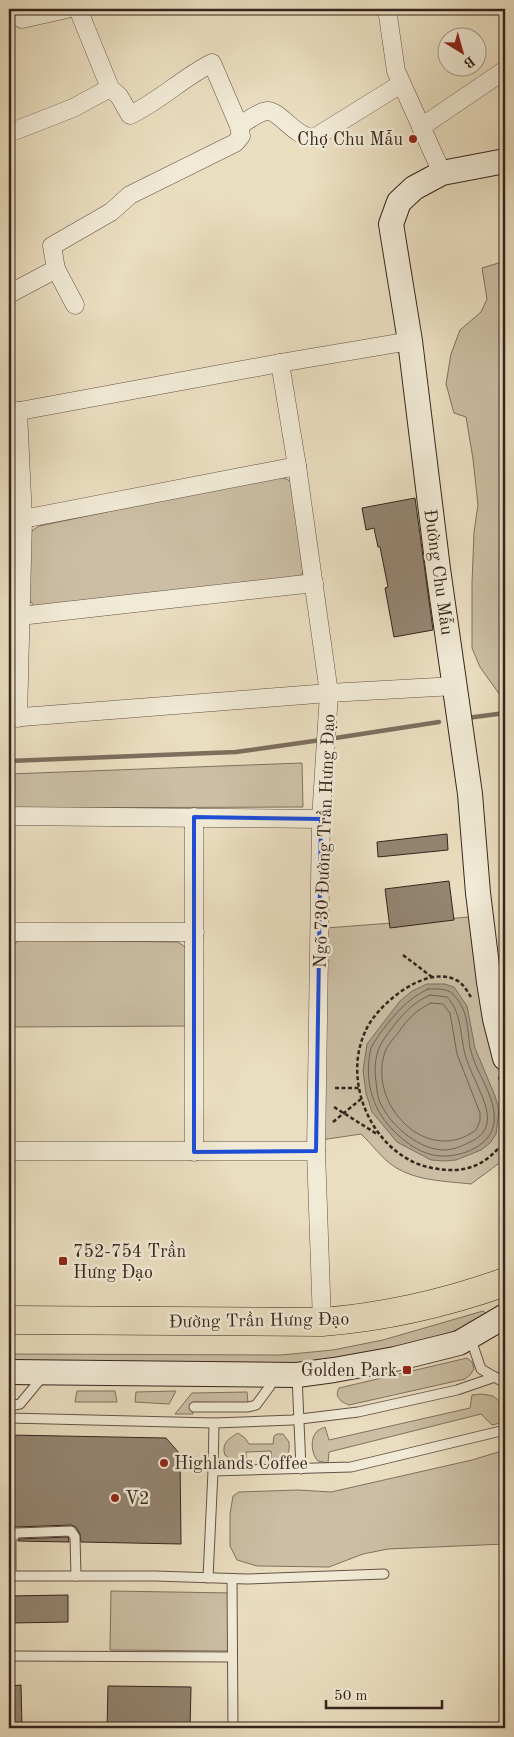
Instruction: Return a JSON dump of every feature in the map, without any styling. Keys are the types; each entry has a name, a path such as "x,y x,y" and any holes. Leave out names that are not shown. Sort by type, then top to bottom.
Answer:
{"highway":[{"name":"Đường Trần Hưng Đạo","path":"9,1320 322,1322 349,1320 427,1305 505,1282"}],"street":[{"path":"17,17 67,9"},
{"path":"75,305 56,269 52,246 110,212 130,195 235,143 241,136 239,126 212,63 195,72 149,106 130,115 119,96 110,88 78,9"},
{"path":"387,9 396,71 442,173"},
{"path":"421,127 505,70"},
{"path":"239,126 266,111 274,112 306,138 314,138 401,84"},
{"path":"9,133 73,108 110,88"},
{"name":"Đường Chu Mẫu","path":"500,1064 478,893 470,794 438,570 410,341 391,224 399,202 414,188 442,173 505,161"},
{"path":"9,294 56,269"},
{"path":"410,341 13,412 23,520 20,616 13,718 329,701 455,686"},
{"name":"Ngõ 730 Đường Trần Hưng Đạo","path":"280,363 314,583 329,701 321,819 316,1151 322,1322"},
{"path":"23,520 297,466"},
{"path":"20,616 314,583"},
{"path":"9,816 321,819"},
{"path":"194,817 194,1152"},
{"path":"9,932 195,932"},
{"path":"9,1151 316,1151"},
{"path":"9,1372 297,1374 334,1370 395,1359 458,1343 505,1316"}],"lane":[{"path":"470,1336 481,1369 505,1383"},
{"path":"9,1406 20,1404 45,1372"},
{"path":"194,1406 248,1408 256,1404 270,1386 269,1374"},
{"path":"297,1374 301,1470"},
{"path":"9,1418 214,1423 299,1419 384,1407 457,1390 495,1377"},
{"path":"208,1578 214,1423"},
{"path":"213,1471 301,1470 351,1467 505,1430"},
{"path":"76,1576 75,1538 71,1531 16,1533 11,1539 10,1576 232,1579 384,1574"},
{"path":"232,1579 233,1728"},
{"path":"9,1656 232,1657"}],"path":[{"path":"403,955 432,977"},
{"path":"381,1136 367,1114 361,1098 358,1070 359,1051 364,1033 375,1014 404,990 432,977 444,976 457,980 464,986 473,1000"},
{"path":"500,1064 505,1094"},
{"path":"336,1088 359,1088"},
{"path":"333,1122 361,1098"},
{"path":"334,1108 381,1136 405,1157 420,1166 450,1170 467,1168 486,1161 495,1154 505,1140"}],"highlighted area":[{"path":"194,817 321,819 316,1151 194,1152"}],"shaded area":[{"path":"505,261 505,702 480,667 472,648 474,532 478,505 466,417 454,413 446,384 451,354 460,330 481,312 487,299 482,268"},
{"path":"273,477 285,478 295,486 303,573 298,577 35,607 28,598 26,535 39,526"},
{"path":"302,763 303,807 9,808 9,774"},
{"path":"470,917 493,1029 505,1076 505,1159 471,1184 451,1182 422,1178 404,1172 386,1160 361,1134 321,1140 326,928"},
{"path":"19,940 178,942 188,949 188,1026 9,1027 9,950"},
{"path":"483,1311 487,1314 457,1330 439,1336 389,1350 318,1362 267,1367 9,1367 9,1354 281,1355 333,1350 383,1340"},
{"path":"467,1358 472,1362 474,1369 465,1379 349,1405 341,1401 337,1394 339,1388"},
{"path":"77,1391 115,1391 117,1402 75,1402"},
{"path":"176,1391 169,1404 135,1402 136,1392"},
{"path":"247,1392 248,1403 193,1402 193,1414 175,1414 192,1393"},
{"path":"472,1395 493,1396 504,1405 505,1416 499,1423 492,1425 481,1414 329,1452 328,1463 318,1461 314,1455 312,1448 313,1437 325,1427 329,1440 470,1408"},
{"path":"238,1433 249,1444 273,1444 274,1436 283,1434 289,1442 288,1454 284,1460 272,1465 271,1451 246,1452 246,1458 241,1464 235,1463 225,1455 224,1448 229,1439"},
{"path":"505,1450 505,1544 388,1549 363,1554 329,1567 257,1566 237,1560 230,1546 230,1514 233,1496 239,1492 298,1490 331,1492 472,1460"},
{"path":"111,1591 233,1593 232,1651 110,1650"}],"water":[{"path":"427,984 445,984 454,987 467,1006 475,1048 499,1110 496,1134 490,1143 481,1150 456,1160 431,1160 397,1142 372,1112 366,1093 363,1071 367,1044 400,1001 412,991"}],"building":[{"path":"415,498 433,630 394,637 385,588 388,587 380,547 378,547 374,528 366,530 362,508"},
{"path":"447,834 448,850 378,857 377,842"},
{"path":"449,881 454,920 390,928 385,889"},
{"path":"9,1435 166,1438 180,1454 181,1544 81,1542 80,1534 76,1527 71,1525 16,1527 9,1532"},
{"path":"68,1537 69,1542 18,1541 19,1539"},
{"path":"68,1595 68,1622 11,1623 11,1596"},
{"path":"21,1685 22,1728 9,1728 9,1686"},
{"path":"108,1686 191,1687 190,1728 107,1728"}],"waterway":[{"path":"467,718 505,713"},
{"path":"329,739 439,722"},
{"path":"9,761 236,752 321,740"}],"place":[{"name":"Chợ Chu Mẫu","path":"413,139"},
{"name":"752-754 Trần Hưng Đạo","path":"63,1261"},
{"name":"Golden Park","path":"407,1370"},
{"name":"Highlands Coffee","path":"164,1463"},
{"name":"V2","path":"115,1498"}]}
